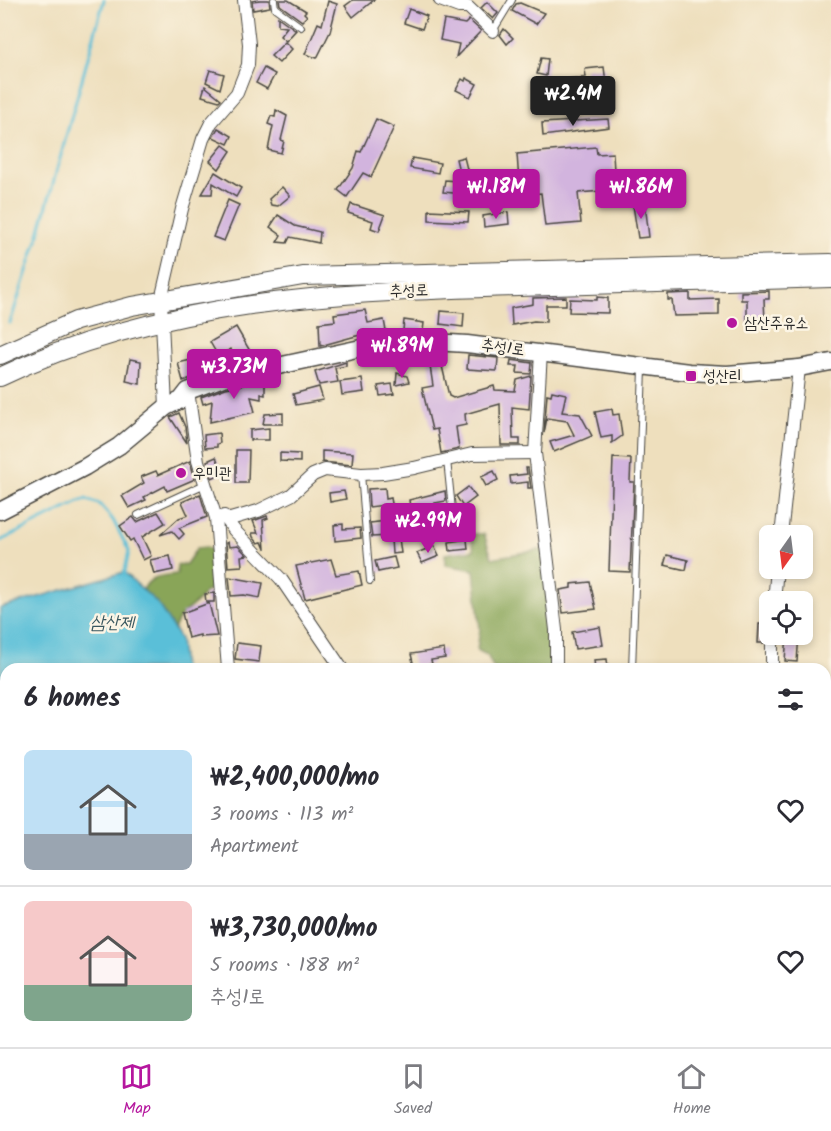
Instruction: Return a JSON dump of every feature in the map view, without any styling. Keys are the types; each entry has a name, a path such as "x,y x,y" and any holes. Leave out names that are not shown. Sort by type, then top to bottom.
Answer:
{"main road":[{"name":"추성로","path":"0,355 76,321 161,300 303,276 831,263"},
{"name":"추성로","path":"0,377 97,337 162,321 304,297 467,288 831,278"}],"street":[{"path":"166,407 161,300 197,155 212,123 237,93 248,65 249,44 244,0"},
{"path":"440,0 459,7 468,7 493,31"},
{"name":"추성1로","path":"0,511 85,468 119,446 166,407 181,400 188,391 223,378 398,340 467,344 727,374 799,368 831,362"},
{"path":"541,353 535,453 556,630 556,663"},
{"path":"782,525 799,368"},
{"path":"188,391 198,462 216,518 228,663"},
{"path":"227,520 258,511 291,495 318,472 326,470 361,474 406,470 471,454 535,453"},
{"path":"210,500 281,579 338,663"},
{"path":"772,645 772,663"}],"lane":[{"path":"274,0 275,8 301,27"},
{"path":"493,31 512,0"},
{"path":"632,663 643,365"},
{"path":"447,459 453,519"},
{"path":"361,474 369,581"},
{"path":"138,515 206,484"}],"green space":[{"path":"471,534 484,534 492,558 544,549 554,663 491,663 487,655 477,650 480,629 474,570 446,565 445,554 474,550"},
{"path":"207,547 212,551 217,588 205,592 181,616 174,630 158,604 143,590 153,579 177,574 177,565 186,564 197,548"}],"water":[{"name":"삼산제","path":"124,572 158,604 180,639 182,663 0,663 0,608"}],"building":[{"path":"269,0 270,7 253,10 252,1"},
{"path":"279,0 288,0 306,11 304,13 307,16 302,21 280,5"},
{"path":"353,0 374,0 353,17 345,6"},
{"path":"328,1 337,4 330,32 317,58 305,54 318,23 322,25"},
{"path":"487,2 498,13 493,19 481,8"},
{"path":"520,3 544,13 536,24 512,11 516,4"},
{"path":"409,9 427,16 422,29 404,23"},
{"path":"278,17 296,30 286,41 280,36 287,27 278,26"},
{"path":"444,20 465,24 469,20 481,31 456,57 459,44 440,40"},
{"path":"504,29 513,38 507,44 500,35"},
{"path":"285,42 292,49 279,63 271,56"},
{"path":"541,58 548,59 546,76 537,74"},
{"path":"604,67 606,83 601,83 602,98 595,98 594,85 557,89 556,80 586,77 585,69"},
{"path":"264,68 275,74 267,89 256,83"},
{"path":"210,70 224,74 220,89 206,82"},
{"path":"466,78 477,84 470,97 456,90 462,79 465,81"},
{"path":"205,86 221,99 219,101 202,96"},
{"path":"276,110 287,116 281,140 284,141 281,153 268,150 273,126 268,124 271,116 275,117"},
{"path":"376,119 394,127 371,177 363,173 347,197 338,190 353,168 358,151 361,152"},
{"path":"608,119 609,127 543,136 542,123"},
{"path":"218,128 232,136 228,144 213,137"},
{"path":"223,145 231,151 219,169 210,161"},
{"path":"596,147 597,154 613,153 615,190 578,193 581,223 545,226 541,193 512,196 511,183 519,182 517,154"},
{"path":"464,157 467,169 465,194 443,192 445,180 461,179 456,159"},
{"path":"412,158 440,163 438,173 410,168"},
{"path":"215,172 241,188 236,197 213,183 212,194 202,194"},
{"path":"282,187 290,196 278,206 271,205 269,199"},
{"path":"228,200 239,205 224,241 213,237"},
{"path":"645,203 649,237 638,238 633,205"},
{"path":"351,204 385,215 379,231 371,228 373,221 348,213"},
{"path":"429,210 469,212 468,222 429,220"},
{"path":"508,212 509,224 484,227 483,216"},
{"path":"278,215 295,226 320,232 319,243 290,237 287,243 277,242 281,235 270,227"},
{"path":"769,291 769,299 764,299 765,322 747,322 747,300 741,300 741,292"},
{"path":"690,293 690,300 719,299 719,315 674,316 672,300 668,300 668,294"},
{"path":"566,297 566,305 546,305 546,322 534,321 512,325 511,308 533,304 533,298"},
{"path":"597,297 608,298 608,313 569,312 570,299 597,300"},
{"path":"365,310 368,323 384,320 386,331 320,346 319,323 335,321 334,314"},
{"path":"441,311 464,313 463,327 440,324"},
{"path":"404,320 424,323 423,331 403,330"},
{"path":"236,327 250,351 252,361 235,365 231,349 218,356 210,342"},
{"path":"428,353 439,353 449,396 453,398 494,386 495,390 515,391 517,380 531,376 529,409 512,407 513,439 520,439 520,445 501,445 500,404 465,414 466,425 456,427 459,449 441,453 437,429 432,430 422,388 433,386"},
{"path":"468,355 498,358 497,371 467,369"},
{"path":"208,356 211,371 183,381 178,363"},
{"path":"130,359 141,361 140,384 126,381"},
{"path":"511,360 532,363 531,374 517,373 518,366 510,366"},
{"path":"346,362 346,366 335,368 338,382 319,385 315,372"},
{"path":"397,373 407,376 409,382 396,385"},
{"path":"362,379 364,392 342,395 340,382"},
{"path":"265,380 265,395 261,394 261,399 251,397 255,412 210,422 212,401 203,404 201,397 226,388"},
{"path":"392,384 394,394 380,396 378,386"},
{"path":"319,387 323,400 296,405 293,394"},
{"path":"552,391 566,394 562,412 580,414 592,436 554,452 550,442 574,435 567,421 547,418 544,433 547,394 551,395"},
{"path":"612,409 613,415 619,414 622,436 612,443 612,436 601,438 595,412"},
{"path":"179,413 185,427 187,443 170,417"},
{"path":"283,413 283,424 263,424 265,414"},
{"path":"269,428 269,440 250,440 250,430"},
{"path":"219,433 220,443 217,447 205,448 204,435"},
{"path":"236,450 249,450 248,483 236,483"},
{"path":"322,451 353,453 352,465 322,462"},
{"path":"280,453 300,454 300,462 280,461"},
{"path":"216,457 223,473 212,478 207,461"},
{"path":"613,458 631,459 630,482 634,482 630,572 609,571"},
{"path":"190,461 195,479 167,491 165,486 144,497 146,500 129,508 122,496 144,483 141,477 156,471 158,475"},
{"path":"526,468 528,468 531,488 528,488 528,482 511,484 510,476 527,474"},
{"path":"494,471 498,480 486,486 481,477"},
{"path":"468,487 476,497 463,507 456,496"},
{"path":"385,488 386,499 391,498 395,520 388,522 385,505 369,507 368,489"},
{"path":"344,491 346,499 330,502 329,493"},
{"path":"445,491 446,501 435,503 446,519 437,525 426,510 411,513 409,500"},
{"path":"200,494 207,517 179,528 184,534 179,539 172,531 160,535 179,518 188,515 182,502"},
{"path":"158,512 165,523 142,537 151,556 143,560 133,539 130,541 120,526 133,517 137,522"},
{"path":"267,516 268,518 263,520 265,549 262,542 258,543 252,533 258,533 253,521"},
{"path":"387,521 389,536 372,537 370,523"},
{"path":"343,524 343,529 360,528 361,538 335,541 334,525"},
{"path":"399,538 401,553 392,554 391,539"},
{"path":"467,539 468,549 450,551 449,542"},
{"path":"228,542 229,547 238,546 247,555 241,556 242,566 228,567 226,543"},
{"path":"434,546 439,556 422,563 417,553"},
{"path":"667,555 688,560 686,570 664,565"},
{"path":"170,556 173,570 154,574 150,560"},
{"path":"394,557 397,568 378,572 375,561"},
{"path":"331,559 336,575 359,571 362,585 305,599 296,566"},
{"path":"229,577 263,583 260,598 244,595 231,596"},
{"path":"590,582 596,609 563,613 560,590 571,588 571,584"},
{"path":"214,593 214,602 206,602 205,594"},
{"path":"209,603 217,636 200,637 200,635 188,638 182,613"},
{"path":"600,627 603,645 575,649 572,632"},
{"path":"237,643 261,646 259,662 235,659"},
{"path":"786,645 798,645 797,662 785,661"},
{"path":"444,649 445,658 431,660 432,663 413,663 411,654"},
{"path":"607,659 607,663 594,663 594,660"}],"waterway":[{"path":"10,323 39,234 104,0"},
{"path":"0,541 85,499 99,504 113,520 129,551 124,575"}],"place":[{"name":"삼산주유소","path":"732,323"},
{"name":"성산리","path":"691,376"},
{"name":"우미관","path":"181,473"}]}
